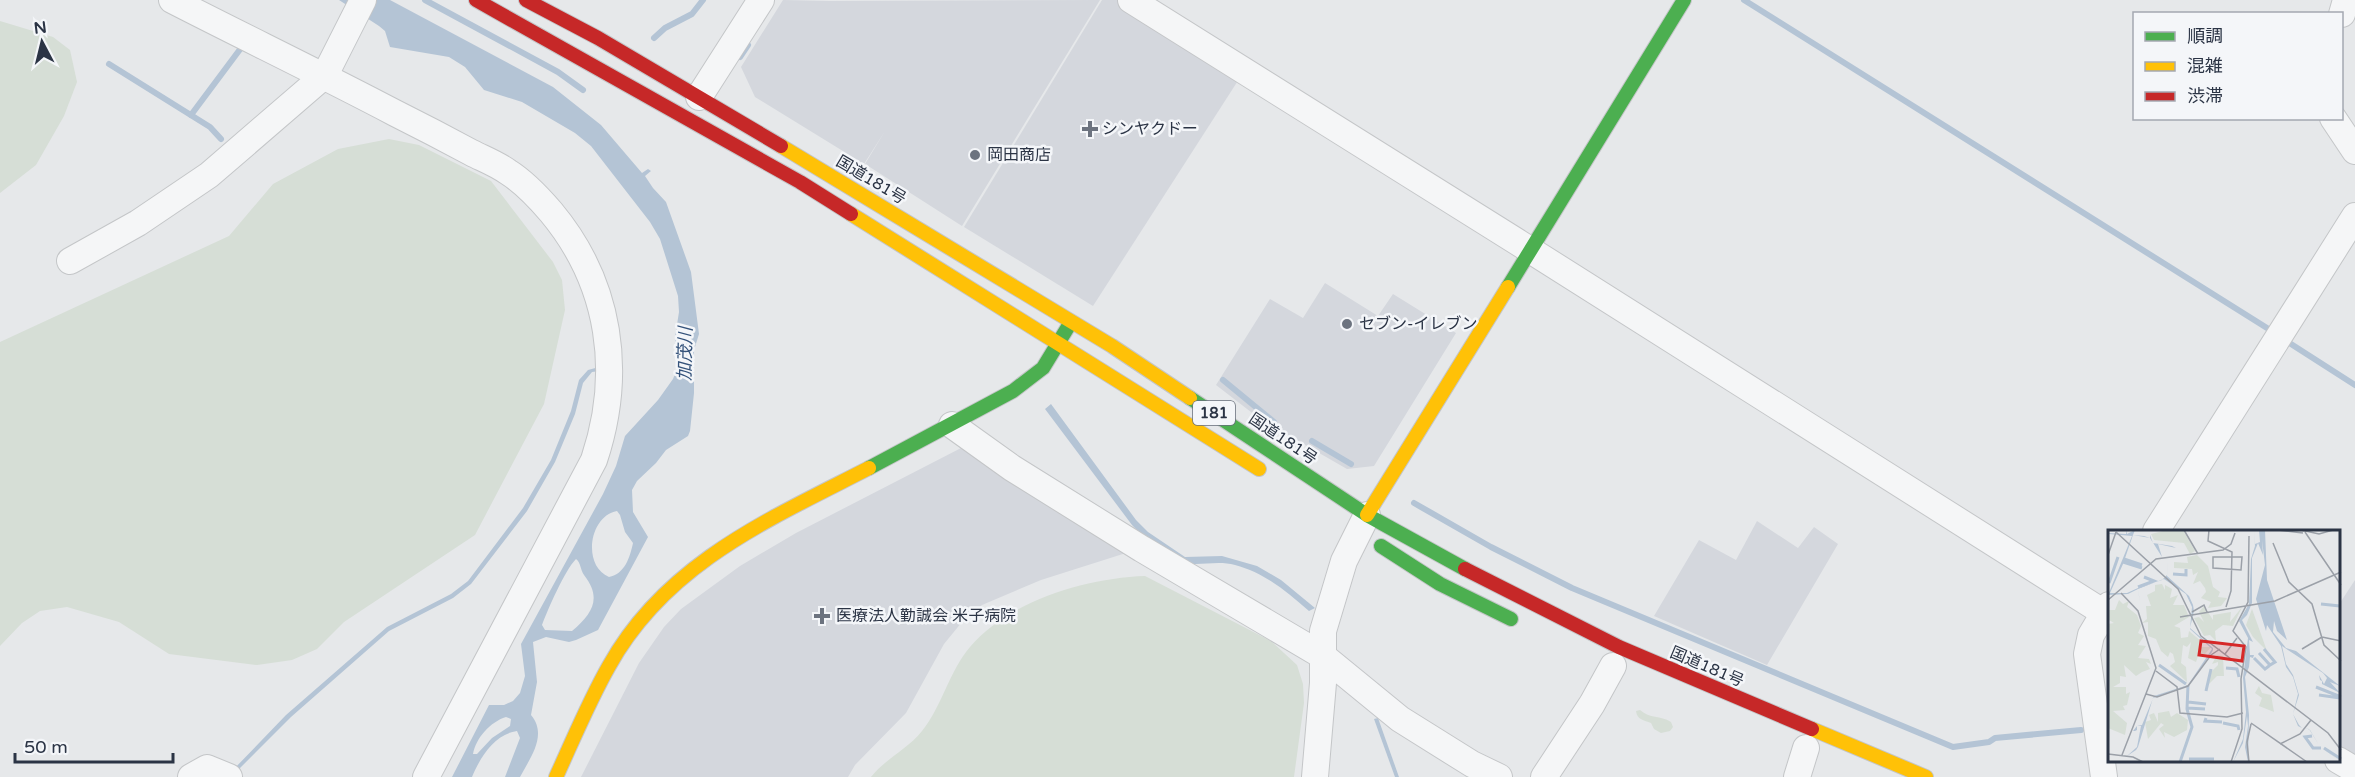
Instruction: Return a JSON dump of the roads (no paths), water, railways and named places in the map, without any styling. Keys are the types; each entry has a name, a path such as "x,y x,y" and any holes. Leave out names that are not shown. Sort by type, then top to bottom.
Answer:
{"main road":[{"name":"181","path":"476,0 800,182 1269,475"},
{"name":"国道181号","path":"526,0 598,38 699,97 1112,345 1440,584 1520,623"},
{"path":"1358,524 1684,0"},
{"path":"556,777 609,665 638,624 671,586 728,543 1013,391 1043,368 1071,322"},
{"name":"国道181号","path":"1358,524 1509,593 1619,647 1926,777"}],"street":[{"path":"172,0 328,67 508,171 541,201 566,231 584,260 605,320 610,375 609,398 594,460 426,777"},
{"path":"70,261 138,223 209,175 328,67 363,0"},
{"path":"699,97 761,0"},
{"path":"1131,0 2107,611 2091,635 2088,654 2104,777"},
{"path":"2333,120 2355,151"},
{"path":"2157,530 2355,216"},
{"path":"952,425 1021,474 1323,656 1400,719 1472,770 1499,777"},
{"path":"1316,777 1323,631 1344,561 1358,524"},
{"path":"1544,777 1592,704 1613,666"},
{"path":"1797,777 1806,748"},
{"path":"2340,761 2355,770"},
{"path":"191,777 207,768 229,777"}],"water":[{"name":"加茂川","path":"339,0 390,0 553,87 601,125 642,173 648,169 651,171 645,176 666,202 691,272 699,334 694,350 694,393 690,431 688,436 666,450 637,481 632,490 633,512 648,537 598,630 569,642 546,637 533,642 537,682 531,715 536,723 538,738 520,777 505,777 520,738 517,731 501,737 489,748 472,777 452,777 489,705 504,705 513,701 520,693 525,676 521,644 603,494 616,466 625,436 658,400 673,379 677,369 675,337 679,312 678,296 660,239 650,222 591,146 575,133 522,102 484,90 465,67 449,57 390,47 385,31","holes":["617,511 625,532 633,543 623,569 609,577 600,571 595,563 592,542 600,522","576,559 593,591 593,605 585,618 572,631 545,630 542,625 567,572","506,717 511,719 510,726 492,738 477,754 473,754 481,737 500,719"]},
{"path":"599,367 600,371 592,372 583,383 575,414 555,462 527,511 471,584 453,598 389,631 291,717 236,772 233,770 286,715 387,627 451,594 468,581 523,508 551,460 571,411 579,380 588,370"},
{"path":"1051,404 1136,520 1148,532 1185,557 1222,556 1257,566 1281,580 1315,608 1309,611 1275,583 1246,568 1222,563 1184,563 1157,547 1132,525 1045,409"},
{"path":"1378,718 1399,777 1395,777 1374,719"}],"waterway":[{"path":"425,0 558,72 583,90"},
{"path":"654,38 665,28 692,14 703,0"},
{"path":"1744,0 2267,328"},
{"path":"740,57 748,45"},
{"path":"191,115 241,48"},
{"path":"109,64 210,127 221,139"},
{"path":"2291,344 2355,385"},
{"path":"1223,380 1274,422"},
{"path":"1312,441 1351,464"},
{"path":"1414,503 1491,547 1572,588 1953,747 1989,742 1995,738 2081,730"}],"place":[{"name":"シンヤクドー","path":"1090,129"},
{"name":"岡田商店","path":"975,155"},
{"name":"セブン-イレブン","path":"1347,324"},
{"name":"医療法人勤誠会 米子病院","path":"822,616"}]}
